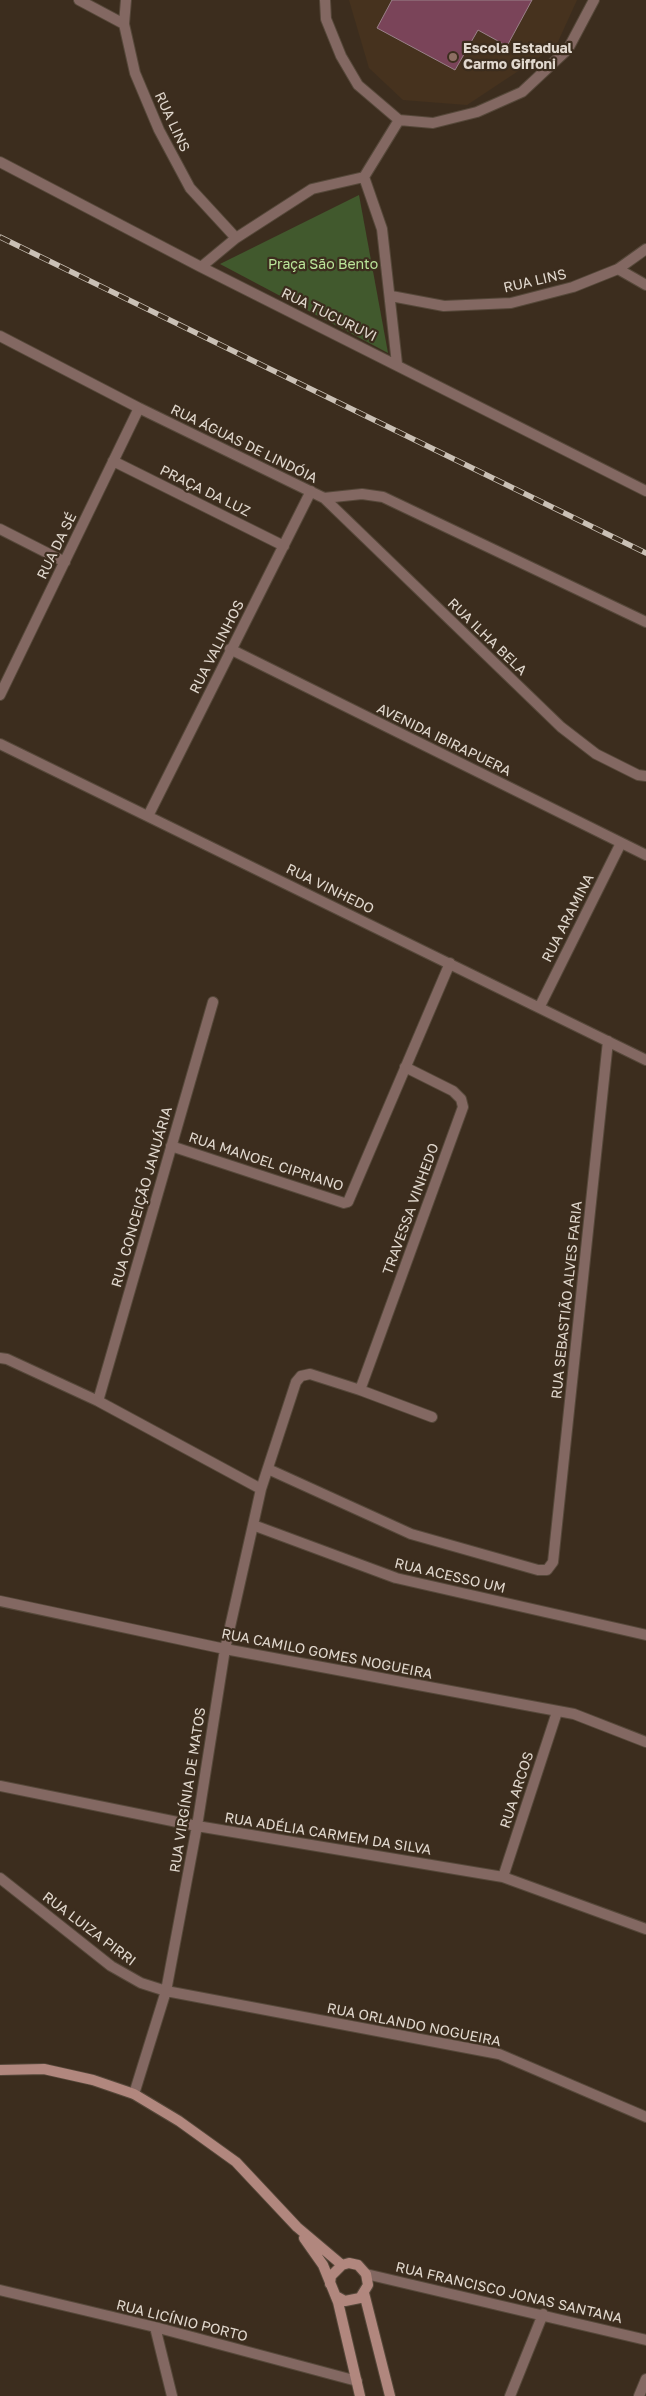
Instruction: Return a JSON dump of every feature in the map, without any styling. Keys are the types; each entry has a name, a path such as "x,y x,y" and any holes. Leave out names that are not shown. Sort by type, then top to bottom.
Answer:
{"street":[{"path":"79,0 124,24"},
{"name":"RUA LINS","path":"126,0 124,24 135,73 159,130 190,188 236,238"},
{"path":"325,0 326,19 340,56 358,85 399,120 433,123 477,112 522,92 568,49 594,0"},
{"path":"200,266 236,238 312,189 364,177 399,120"},
{"name":"RUA TUCURUVI","path":"0,162 200,266 646,491"},
{"path":"364,177 382,229 391,296 397,364"},
{"name":"RUA LINS","path":"391,296 444,306 511,303 573,287 618,269 646,248"},
{"path":"618,269 646,285"},
{"name":"RUA ÁGUAS DE LINDÓIA","path":"0,336 139,408 324,498 362,494 383,497 646,622"},
{"name":"RUA DA SÉ","path":"0,695 139,408"},
{"name":"PRAÇA DA LUZ","path":"113,461 284,546"},
{"name":"RUA VALINHOS","path":"148,816 230,649 311,491"},
{"name":"RUA ILHA BELA","path":"324,498 561,727 596,754 646,776"},
{"path":"0,529 65,562"},
{"name":"AVENIDA IBIRAPUERA","path":"230,649 646,855"},
{"name":"RUA VINHEDO","path":"0,744 540,1006 646,1060"},
{"name":"RUA ARAMINA","path":"540,1006 621,843"},
{"path":"406,1067 450,963"},
{"name":"RUA CONCEIÇÃO JANUÁRIA","path":"98,1401 213,1002"},
{"name":"RUA SEBASTIÃO ALVES FARIA","path":"268,1469 411,1534 538,1570 547,1570 553,1562 608,1041"},
{"name":"RUA MANOEL CIPRIANO","path":"172,1146 344,1203 351,1200 406,1067"},
{"name":"TRAVESSA VINHEDO","path":"360,1390 463,1107 461,1099 454,1091 406,1067"},
{"path":"0,1358 7,1359 98,1401 261,1489 296,1382 301,1376 310,1374 360,1390 432,1417"},
{"name":"RUA VIRGÍNIA DE MATOS","path":"134,2094 166,1991 197,1826 225,1649 261,1489"},
{"name":"RUA ACESSO UM","path":"253,1525 396,1578 646,1635"},
{"name":"RUA CAMILO GOMES NOGUEIRA","path":"0,1600 225,1649 574,1714 646,1742"},
{"name":"RUA ARCOS","path":"503,1877 557,1712"},
{"name":"RUA ADÉLIA CARMEM DA SILVA","path":"0,1786 197,1826 503,1877 646,1929"},
{"name":"RUA LUIZA PIRRI","path":"0,1878 111,1966 141,1983 166,1991"},
{"name":"RUA ORLANDO NOGUEIRA","path":"166,1991 499,2054 646,2117"},
{"path":"0,2070 44,2069 93,2080 134,2094 179,2121 236,2162 297,2227 342,2265 358,2265 366,2274 368,2285 364,2293 352,2301 336,2296"},
{"path":"297,2227 323,2265 336,2296 360,2396"},
{"path":"330,2285 331,2276 342,2265"},
{"name":"RUA FRANCISCO JONAS SANTANA","path":"366,2274 543,2314 646,2340"},
{"name":"RUA LICÍNIO PORTO","path":"0,2290 155,2327 357,2381"},
{"path":"364,2293 390,2396"},
{"path":"510,2396 543,2314"},
{"path":"155,2327 172,2396"},
{"path":"639,2396 646,2379"}],"shaded area":[{"name":"Escola Estadual Carmo Giffoni","path":"349,0 577,0 556,46 467,105 403,100 369,68"}],"green space":[{"name":"Praça São Bento","path":"359,195 388,353 220,264"}],"building":[{"path":"392,0 532,0 507,46 478,30 455,70 377,28"}],"railway":[{"path":"0,237 646,553"}],"place":[{"name":"Escola Estadual Carmo Giffoni","path":"453,57"}]}
